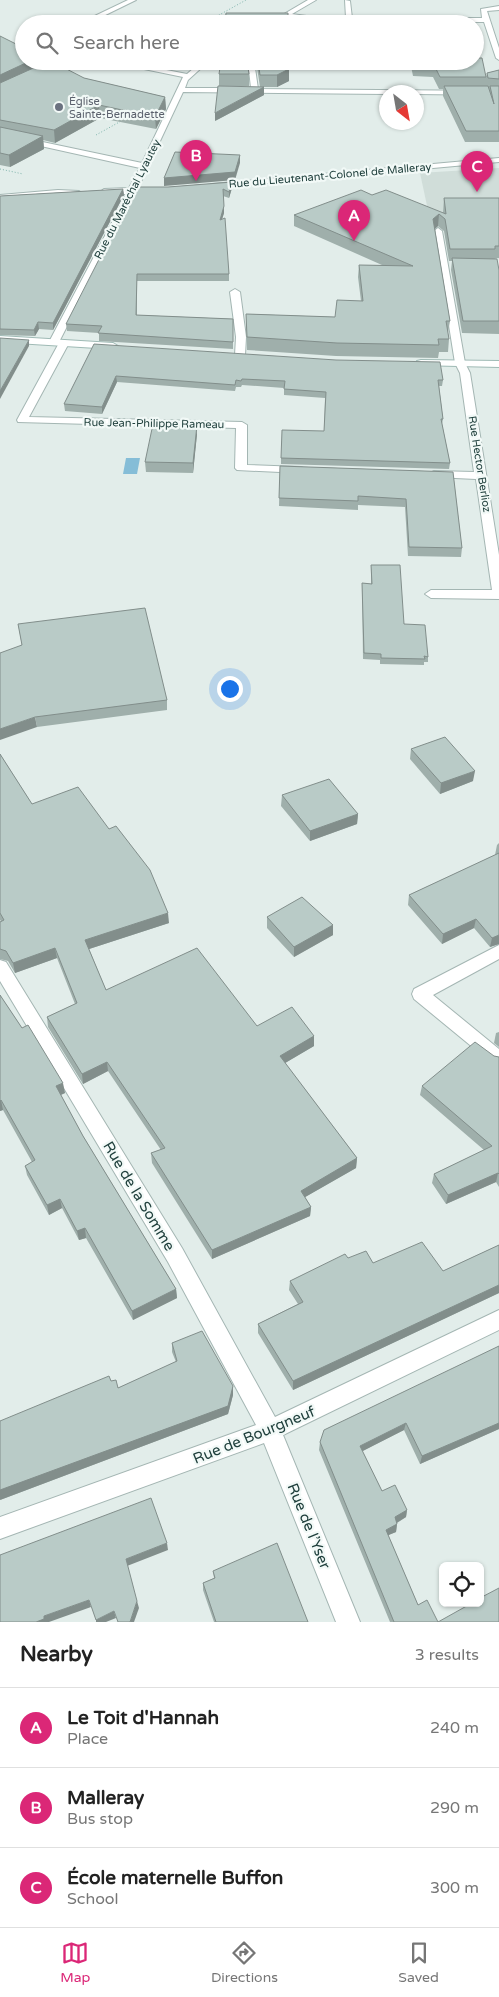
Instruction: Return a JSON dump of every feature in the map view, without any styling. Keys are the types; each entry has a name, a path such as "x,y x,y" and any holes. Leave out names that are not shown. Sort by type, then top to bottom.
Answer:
{"street":[{"path":"100,15 133,0"},
{"path":"300,1 311,1"},
{"path":"285,15 311,1"},
{"path":"347,1 349,15"},
{"path":"499,8 483,10 499,58"},
{"path":"35,77 49,70"},
{"path":"156,70 188,76"},
{"name":"Rue du Maréchal Lyautey","path":"22,420 188,76 195,70"},
{"path":"252,70 255,91"},
{"path":"182,90 499,93"},
{"path":"0,135 146,166"},
{"name":"Rue du Lieutenant-Colonel de Malleray","path":"207,187 499,160"},
{"path":"0,198 58,193 90,194 132,190 159,190"},
{"name":"Rue Hector Berlioz","path":"438,231 447,266 460,364 465,373 482,476 494,525 499,594"},
{"path":"235,292 241,337 240,355"},
{"path":"0,339 128,347"},
{"path":"415,363 499,364"},
{"name":"Rue Jean-Philippe Rameau","path":"22,420 242,425 241,468 309,470"},
{"path":"424,474 482,476"},
{"path":"432,594 499,594"},
{"path":"499,950 420,994 499,1059"},
{"name":"Rue de la Somme","path":"0,966 175,1255 270,1430"},
{"name":"Rue de Bourgneuf","path":"0,1528 228,1447 270,1430 499,1320"},
{"name":"Rue de l’Yser","path":"270,1430 348,1622"}],"path":[{"path":"219,15 246,0"},
{"path":"66,150 125,119 166,122"},
{"path":"9,176 16,173"}],"shaded area":[{"path":"499,168 499,229 432,229 420,173"}],"water":[{"path":"126,458 140,458 137,474 123,474"}],"building":[{"path":"226,13 288,13 288,15 226,15"},
{"path":"0,36 15,44 15,68 0,75"},
{"path":"484,68 486,77 440,77 436,70 484,70"},
{"path":"29,70 68,70 84,78 165,97 155,117 99,105 54,130 0,120 0,83"},
{"path":"220,70 248,70 249,74 219,74"},
{"path":"259,70 287,70 277,75 260,75"},
{"path":"499,70 499,79 488,78 487,73"},
{"path":"218,86 264,87 215,113"},
{"path":"444,86 488,86 494,104 490,86 499,86 499,131 466,131"},
{"path":"0,127 43,136 9,155 0,153"},
{"path":"175,152 240,155 235,172 164,178"},
{"path":"232,182 229,192 223,189 224,206 220,220 225,218 229,274 137,274 136,315 233,319 233,342 98,333 102,326 66,324 136,187 168,187"},
{"path":"123,189 53,323 38,322 34,330 0,329 0,196"},
{"path":"361,190 372,195 386,190 446,214 444,198 499,198 499,246 495,246 495,249 450,249 445,219 439,214 433,219 450,321 446,321 449,339 438,339 439,345 337,343 247,337 246,314 335,317 337,300 363,301 359,265 413,266 294,215"},
{"path":"452,258 497,259 499,270 499,321 463,321"},
{"path":"0,338 29,340 0,391"},
{"path":"94,344 336,360 440,362 443,380 438,380 443,419 441,419 450,463 281,458 282,430 324,431 326,392 284,389 285,381 242,379 241,381 236,380 235,385 116,376 102,407 64,404"},
{"path":"153,424 197,425 193,463 145,462"},
{"path":"280,466 453,472 462,548 409,547 406,499 358,496 358,501 279,498"},
{"path":"371,565 400,565 404,624 425,625 428,657 424,656 425,659 381,658 381,654 364,653 362,583 372,584"},
{"path":"145,608 167,700 35,717 0,729 0,653 22,645 18,624"},
{"path":"445,737 475,771 441,783 411,749"},
{"path":"0,754 32,804 78,787 109,829 116,826 150,870 168,913 85,940 106,990 197,948 257,1026 292,1007 314,1036 280,1056 357,1158 301,1191 311,1207 212,1250 151,1153 165,1148 107,1062 82,1074 47,1017 77,1003 55,948 13,963 6,951 0,949 0,922 4,920 0,913"},
{"path":"329,779 358,814 310,831 282,795"},
{"path":"499,853 499,935 492,938 476,919 443,934 409,895"},
{"path":"302,897 333,925 294,947 267,917"},
{"path":"0,995 22,1028 28,1025 63,1083 56,1086 83,1136 176,1289 132,1311 85,1228 77,1231 60,1199 47,1205 25,1166 35,1160 0,1101"},
{"path":"475,1042 494,1056 499,1057 499,1174 448,1195 434,1174 492,1146 422,1086"},
{"path":"422,1242 443,1271 499,1245 499,1285 293,1381 258,1324 303,1302 290,1281 345,1254 348,1258 366,1251 373,1263"},
{"path":"202,1331 233,1386 228,1406 0,1490 0,1421 109,1376 111,1381 116,1380 118,1388 177,1361 172,1343"},
{"path":"499,1346 499,1423 422,1456 406,1423 360,1446 382,1491 395,1485 407,1510 395,1517 397,1524 386,1530 418,1605 427,1600 438,1622 394,1622 320,1442 324,1430"},
{"path":"151,1498 167,1543 126,1559 137,1601 130,1622 118,1622 114,1611 96,1620 89,1600 44,1616 44,1619 36,1622 0,1622 0,1555"},
{"path":"277,1543 308,1622 216,1622 203,1583 215,1578 213,1571"},
{"path":"499,1588 499,1622 438,1622 465,1607 484,1607 484,1596"}],"place":[{"name":"Église Sainte-Bernadette","path":"59,107"},
{"name":"Malleray","path":"196,181"},
{"name":"École maternelle Buffon","path":"477,192"},
{"name":"Le Toit d'Hannah","path":"354,241"}]}
